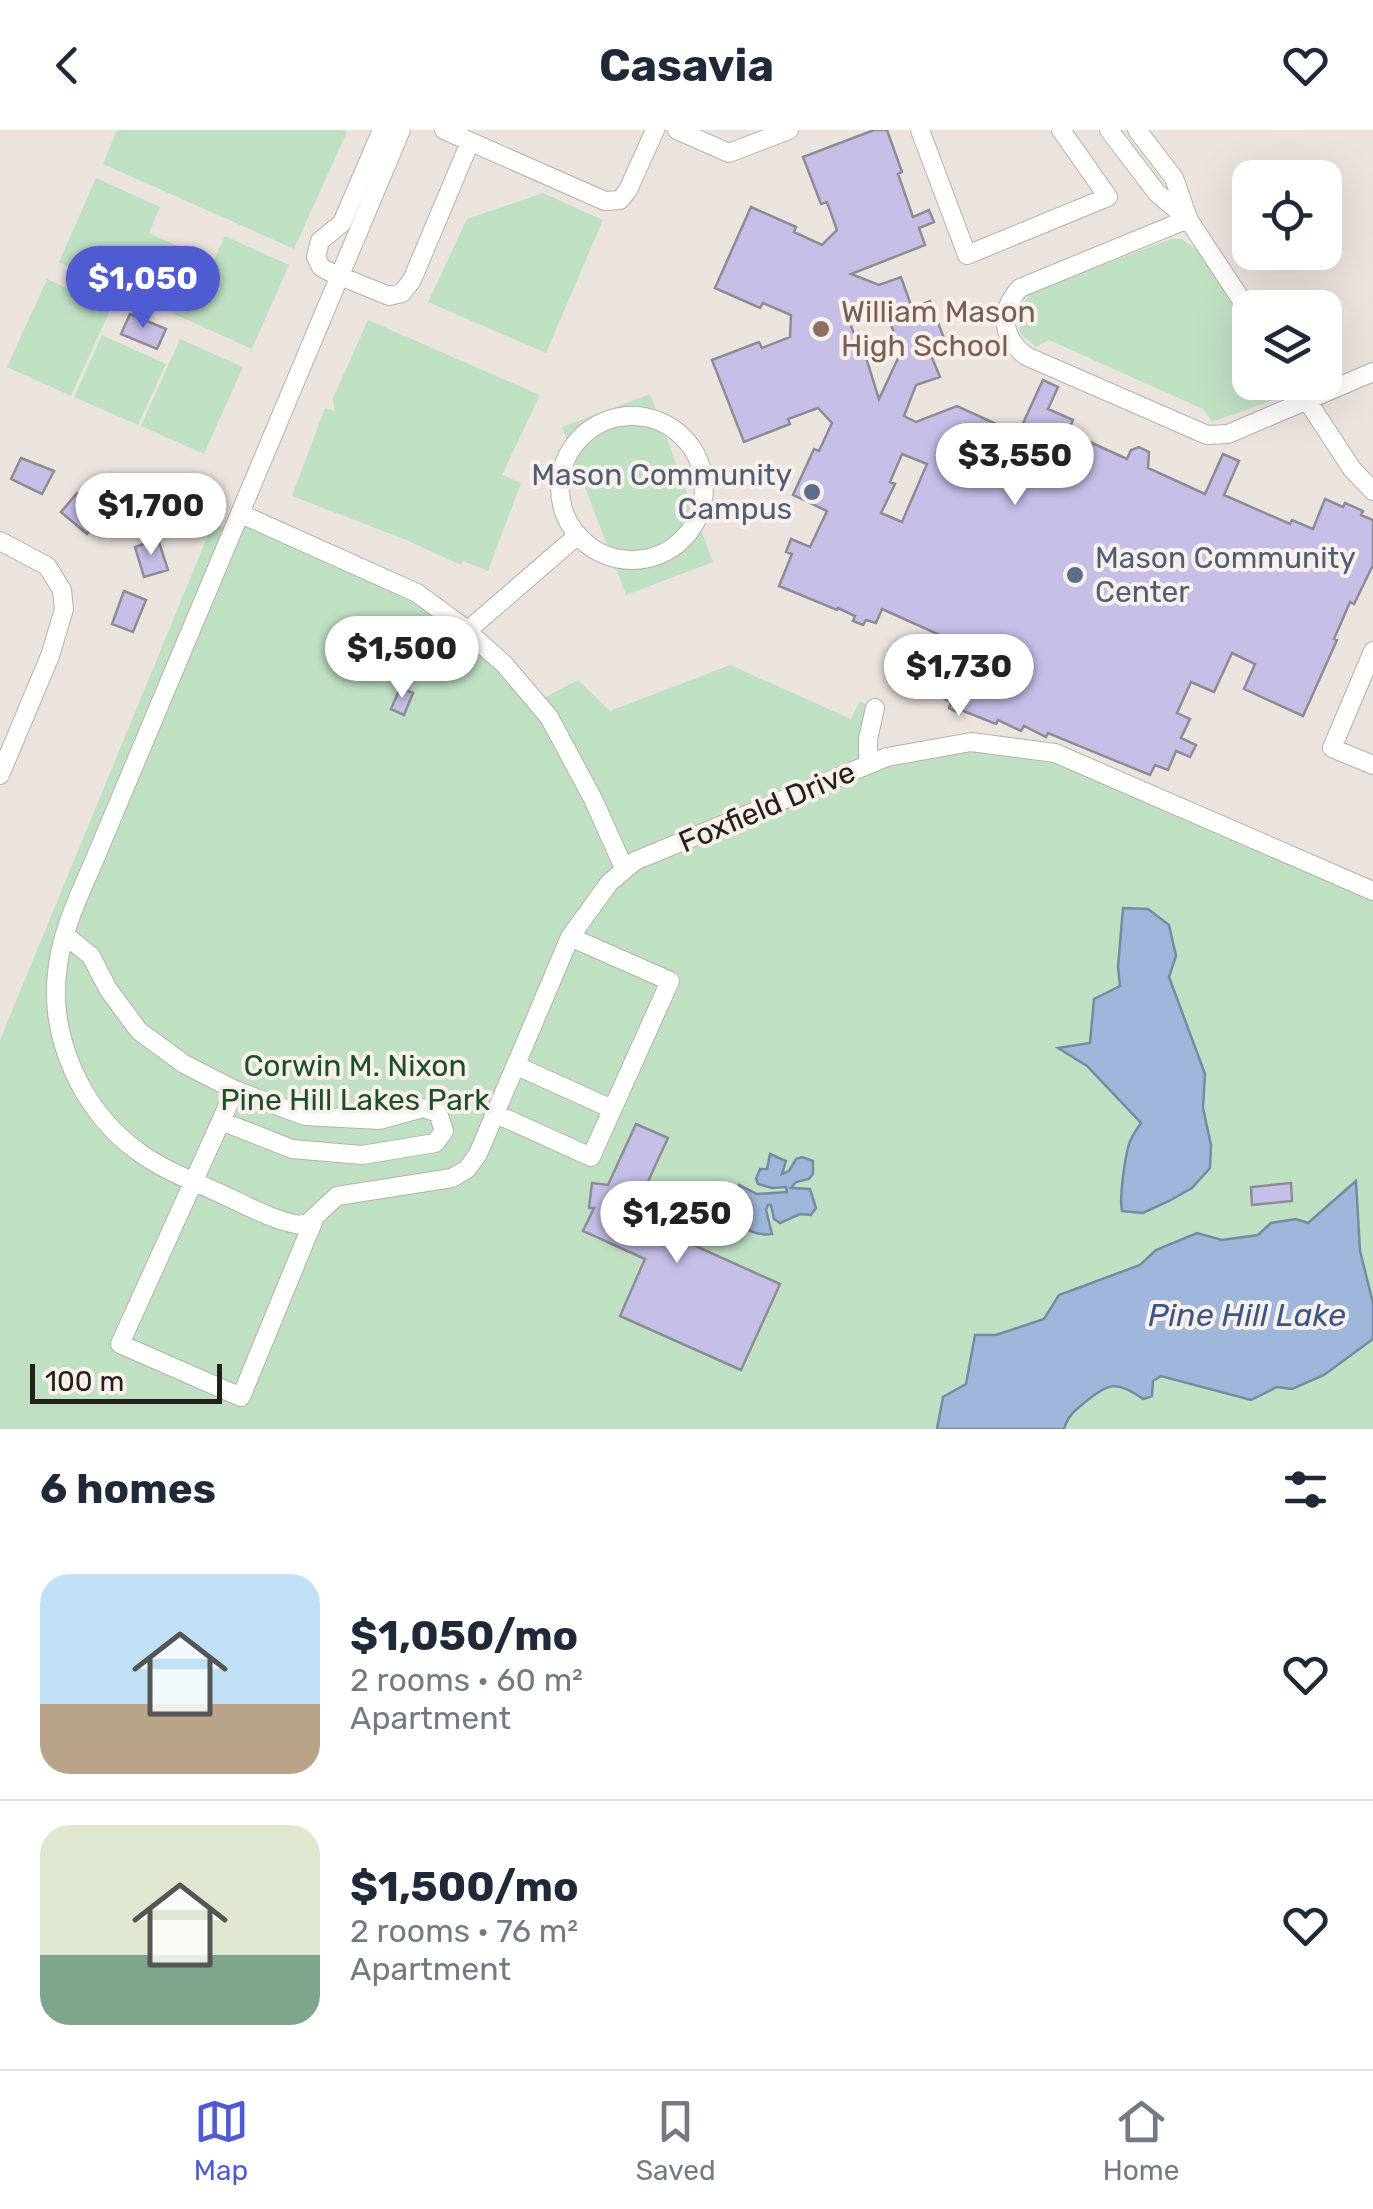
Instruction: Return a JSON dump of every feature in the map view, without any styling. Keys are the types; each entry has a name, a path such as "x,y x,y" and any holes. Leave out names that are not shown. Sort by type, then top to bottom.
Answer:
{"street":[{"path":"382,130 342,223 320,241 316,256 322,267 389,296 402,293 412,280 456,134 605,201 620,200 628,190 654,130"},
{"path":"316,1217 301,1225 293,1224 192,1181 136,1151 114,1132 85,1094 69,1060 58,1014 57,966 65,934 401,130"},
{"path":"677,130 729,153 789,130"},
{"path":"920,130 967,255 1108,197 1061,130"},
{"path":"1109,130 1157,193 1188,219"},
{"path":"1138,130 1174,178 1188,219 1235,290"},
{"path":"1188,219 1020,288 1009,300 1004,324 1016,348 1026,356 1207,435 1228,434 1306,400 1352,469 1373,491"},
{"path":"1342,386 1373,372"},
{"path":"1350,383 1373,382"},
{"path":"634,416 666,423 684,436 697,455 704,477 704,500 696,522 682,541 662,554 640,560 617,559 596,550 578,535 566,516 560,495 569,452 583,435 602,422 634,416"},
{"path":"242,514 416,592 467,631 538,701 593,799 624,868"},
{"path":"467,631 578,535"},
{"path":"0,541 46,566 62,590 64,610 50,656 0,774"},
{"path":"1373,651 1332,748 1373,765"},
{"path":"868,764 868,739 875,708"},
{"name":"Foxfield Drive","path":"316,1217 328,1202 347,1194 424,1185 460,1174 478,1154 574,930 624,868 887,757 971,742 1055,752 1373,890"},
{"path":"496,1114 590,1157 670,981 574,930"},
{"path":"65,934 91,956 108,989 139,1031 184,1064 236,1090 305,1116 380,1120 423,1108 438,1113 444,1131 435,1143 362,1154 292,1149 221,1121"},
{"path":"517,1066 612,1109"},
{"path":"236,1090 120,1344 241,1397 316,1217"}],"green space":[{"path":"117,130 347,132 294,249 103,164"},
{"path":"96,178 160,207 149,233 213,262 225,236 289,265 252,349 59,262"},
{"path":"543,193 603,220 546,353 428,302 467,219"},
{"path":"1171,239 1182,239 1201,253 1232,300 1232,400 1273,400 1212,422 1203,409 1049,340 1036,347 1020,333 1018,312 1031,292"},
{"path":"47,279 111,308 71,396 7,367"},
{"path":"368,320 540,395 502,475 521,483 488,571 463,561 461,565 292,496 325,408 334,411 333,398"},
{"path":"102,335 166,364 138,425 74,397"},
{"path":"180,339 243,367 204,454 141,426"},
{"path":"650,394 713,562 626,595 562,427"},
{"name":"Corwin M. Nixon Pine Hill Lakes Park","path":"241,514 417,593 538,701 578,680 610,711 730,665 851,719 860,701 875,708 869,764 887,757 1015,746 1373,891 1373,1429 0,1429 0,1040 213,523 234,532"}],"water":[{"path":"1123,908 1148,909 1169,925 1176,956 1169,977 1205,1074 1203,1108 1211,1145 1210,1168 1192,1188 1143,1213 1122,1211 1121,1205 1127,1150 1141,1123 1087,1066 1058,1048 1090,1043 1094,999 1120,986"},
{"path":"770,1154 786,1161 782,1174 789,1171 796,1159 813,1161 809,1179 796,1182 791,1188 810,1189 816,1208 811,1215 800,1214 780,1223 768,1205 772,1234 761,1234 739,1221 735,1195 739,1185 757,1194 787,1192 786,1187 758,1184 760,1169 767,1169"},
{"name":"Pine Hill Lake","path":"1356,1181 1360,1251 1373,1303 1373,1339 1324,1375 1292,1389 1277,1387 1251,1400 1161,1376 1153,1381 1152,1396 1143,1399 1119,1387 1100,1391 1074,1411 1064,1429 937,1429 943,1397 966,1384 975,1335 996,1335 1044,1319 1059,1295 1140,1265 1156,1250 1197,1233 1222,1240 1258,1235 1271,1223 1296,1219 1308,1223"}],"building":[{"name":"Mason Community Center","path":"874,130 887,130 913,217 929,210 934,222 919,228 925,245 851,274 879,285 901,277 912,308 930,301 945,341 928,348 940,377 916,385 904,416 916,422 957,406 1018,434 1043,380 1058,387 1048,409 1073,420 1068,432 1127,459 1131,450 1139,447 1149,452 1148,468 1205,494 1223,454 1239,461 1224,495 1290,524 1292,520 1313,529 1325,499 1343,507 1345,503 1373,520 1373,565 1354,604 1350,602 1303,716 1244,689 1255,664 1232,653 1214,692 1191,682 1177,713 1190,719 1181,738 1196,745 1190,757 1176,751 1168,770 1155,765 1150,775 1048,733 1046,737 1024,726 1021,731 998,720 996,724 949,708 951,702 941,697 960,654 938,645 942,636 882,609 876,623 866,620 863,625 838,608 779,586 792,554 786,552 791,539 810,547 827,511 793,495 814,449 819,451 832,423 818,408 744,442 712,360 759,342 762,348 790,337 791,315 763,303 760,308 715,288 751,207 796,227 794,232 822,245 837,230 827,202 821,204 803,157","holes":["842,301 890,322 901,352 879,399 858,332 854,334","902,454 927,464 902,522 881,513 895,484 890,482"]},
{"path":"130,314 166,329 157,349 121,334"},
{"path":"21,458 54,471 42,494 11,479"},
{"path":"77,493 102,515 87,534 61,512"},
{"path":"158,539 168,570 144,577 135,547"},
{"path":"124,591 146,600 133,632 112,624"},
{"path":"400,688 413,693 404,715 391,709"},
{"path":"636,1124 668,1138 644,1190 656,1192 651,1226 780,1284 741,1370 620,1316 645,1259 583,1231 594,1208 589,1208 592,1183 608,1185"},
{"path":"1291,1183 1292,1201 1252,1205 1251,1187"}],"place":[{"name":"William Mason High School","path":"821,329"},
{"name":"Mason Community Campus","path":"812,492"},
{"name":"Mason Community Center","path":"1075,575"}]}
